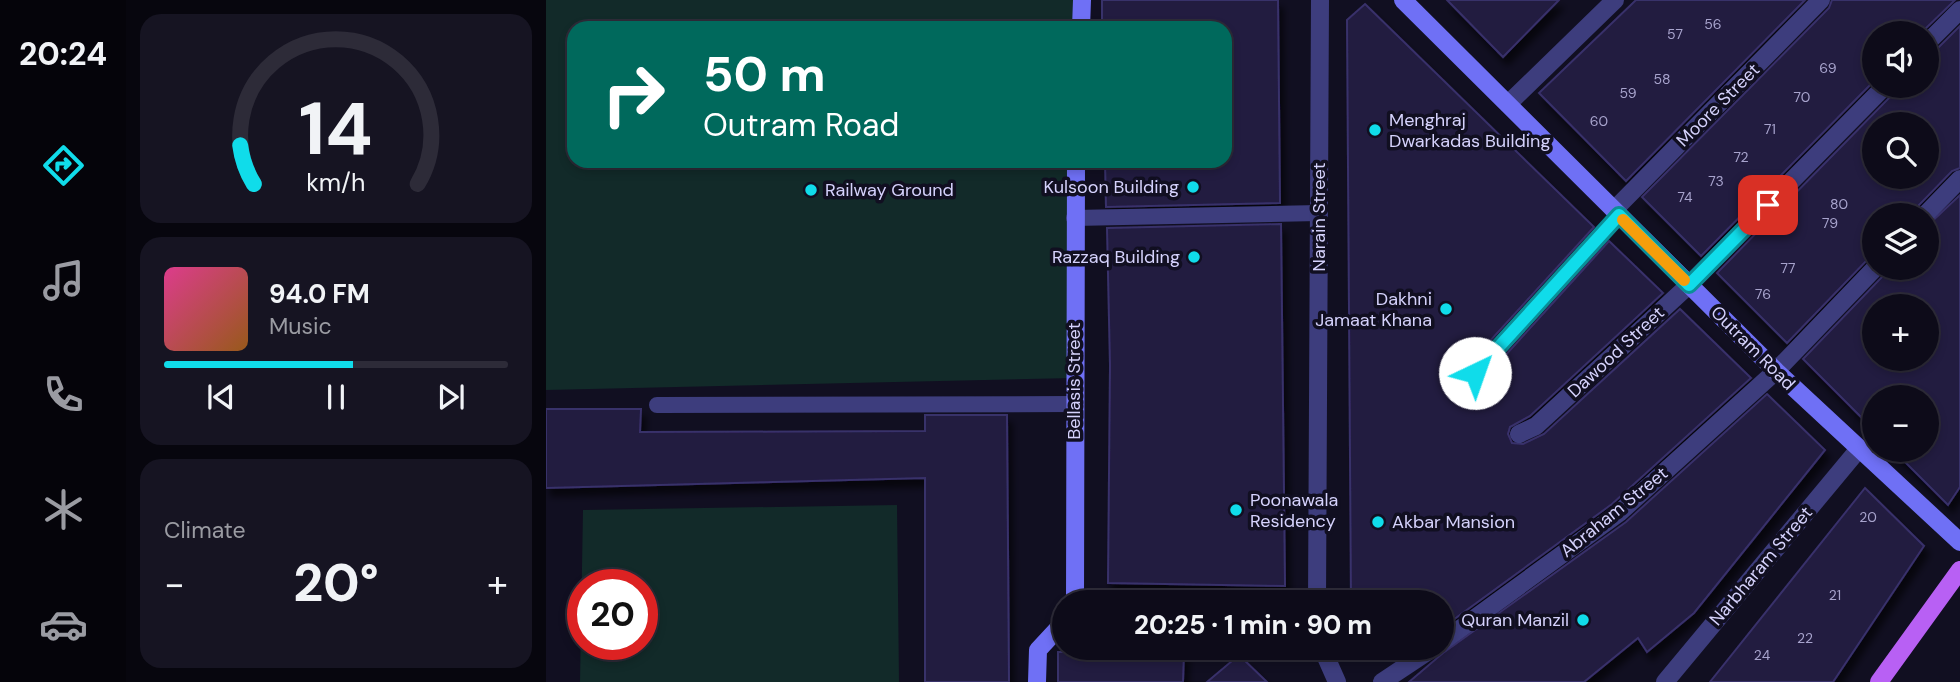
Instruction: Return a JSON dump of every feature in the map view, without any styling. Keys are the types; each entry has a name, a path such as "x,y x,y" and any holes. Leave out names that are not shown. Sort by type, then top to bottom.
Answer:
{"main road":[{"path":"1879,682 1960,570"}],"street":[{"path":"1081,21 1082,0"},
{"name":"Narain Street","path":"1317,590 1320,0"},
{"name":"Outram Road","path":"1403,0 1776,371 1960,542"},
{"path":"1508,104 1615,0"},
{"name":"Moore Street","path":"1616,212 1821,0"},
{"path":"1939,31 1960,9"},
{"name":"Dawood Street","path":"1519,434 1536,426 1689,285 1873,98"},
{"name":"Bellasis Street","path":"1075,590 1076,168"},
{"path":"1937,203 1960,179"},
{"name":"Abraham Street","path":"1454,633 1619,513 1776,371 1863,280"},
{"name":"Narbharam Street","path":"1665,682 1858,450"},
{"path":"1037,682 1038,650 1052,635"},
{"path":"1327,660 1337,682"},
{"path":"1382,682 1415,660"}],"lane":[{"path":"1475,373 1616,212"},
{"path":"1074,218 1319,213"},
{"path":"657,405 1074,404"}],"green space":[{"name":"Railway Ground","path":"546,0 1082,0 1081,21 567,21 567,168 1076,168 1074,378 546,390"},
{"path":"897,505 899,682 580,682 580,660 658,660 658,569 582,569 583,510"}],"building":[{"path":"1102,0 1278,0 1280,203 1106,207 1105,168 1232,168 1232,21 1102,21"},
{"path":"1447,0 1559,0 1503,57"},
{"path":"1636,0 1805,0 1626,181 1539,93"},
{"path":"1832,0 1955,0 1933,21 1862,21 1862,93 1701,256 1642,197 1829,8"},
{"path":"1365,4 1594,227 1467,366 1467,380 1473,383 1483,380 1609,241 1663,293 1530,416 1510,427 1508,434 1512,443 1523,444 1544,434 1680,309 1751,378 1612,504 1454,619 1454,590 1351,590 1347,20"},
{"path":"1960,26 1960,168 1952,171 1939,184 1939,112 1875,112 1889,98 1939,98 1939,47"},
{"path":"1862,126 1862,189 1934,189 1921,203 1862,203 1862,265 1787,343 1717,273"},
{"path":"1960,195 1960,487 1948,505 1905,462 1939,462 1939,385 1862,385 1862,418 1803,359 1862,298 1862,371 1939,371 1939,294 1866,294 1879,280 1939,280 1939,215"},
{"path":"1281,224 1285,586 1108,583 1110,365 1107,228"},
{"path":"1767,394 1825,450 1694,613 1647,652 1638,638 1584,682 1409,682 1435,660 1454,660 1454,645 1626,522"},
{"path":"546,409 641,409 640,432 925,431 925,415 1007,415 1009,682 925,682 925,478 546,488"},
{"path":"1865,488 1924,546 1833,682 1710,682"},
{"path":"1058,660 1184,660 1183,682 1058,682"},
{"path":"1233,660 1244,660 1267,682 1207,682"}],"slow traffic":[{"path":"1623,220 1684,280"}],"place":[{"name":"Menghraj Dwarkadas Building","path":"1375,130"},
{"name":"Kulsoon Building","path":"1193,187"},
{"name":"Railway Ground","path":"811,190"},
{"name":"Razzaq Building","path":"1194,257"},
{"name":"Dakhni Jamaat Khana","path":"1446,309"},
{"name":"Poonawala Residency","path":"1236,510"},
{"name":"Akbar Mansion","path":"1378,522"},
{"name":"Quran Manzil","path":"1583,620"}],"route":[{"path":"1475,373 1619,215 1689,285 1768,205"}]}
